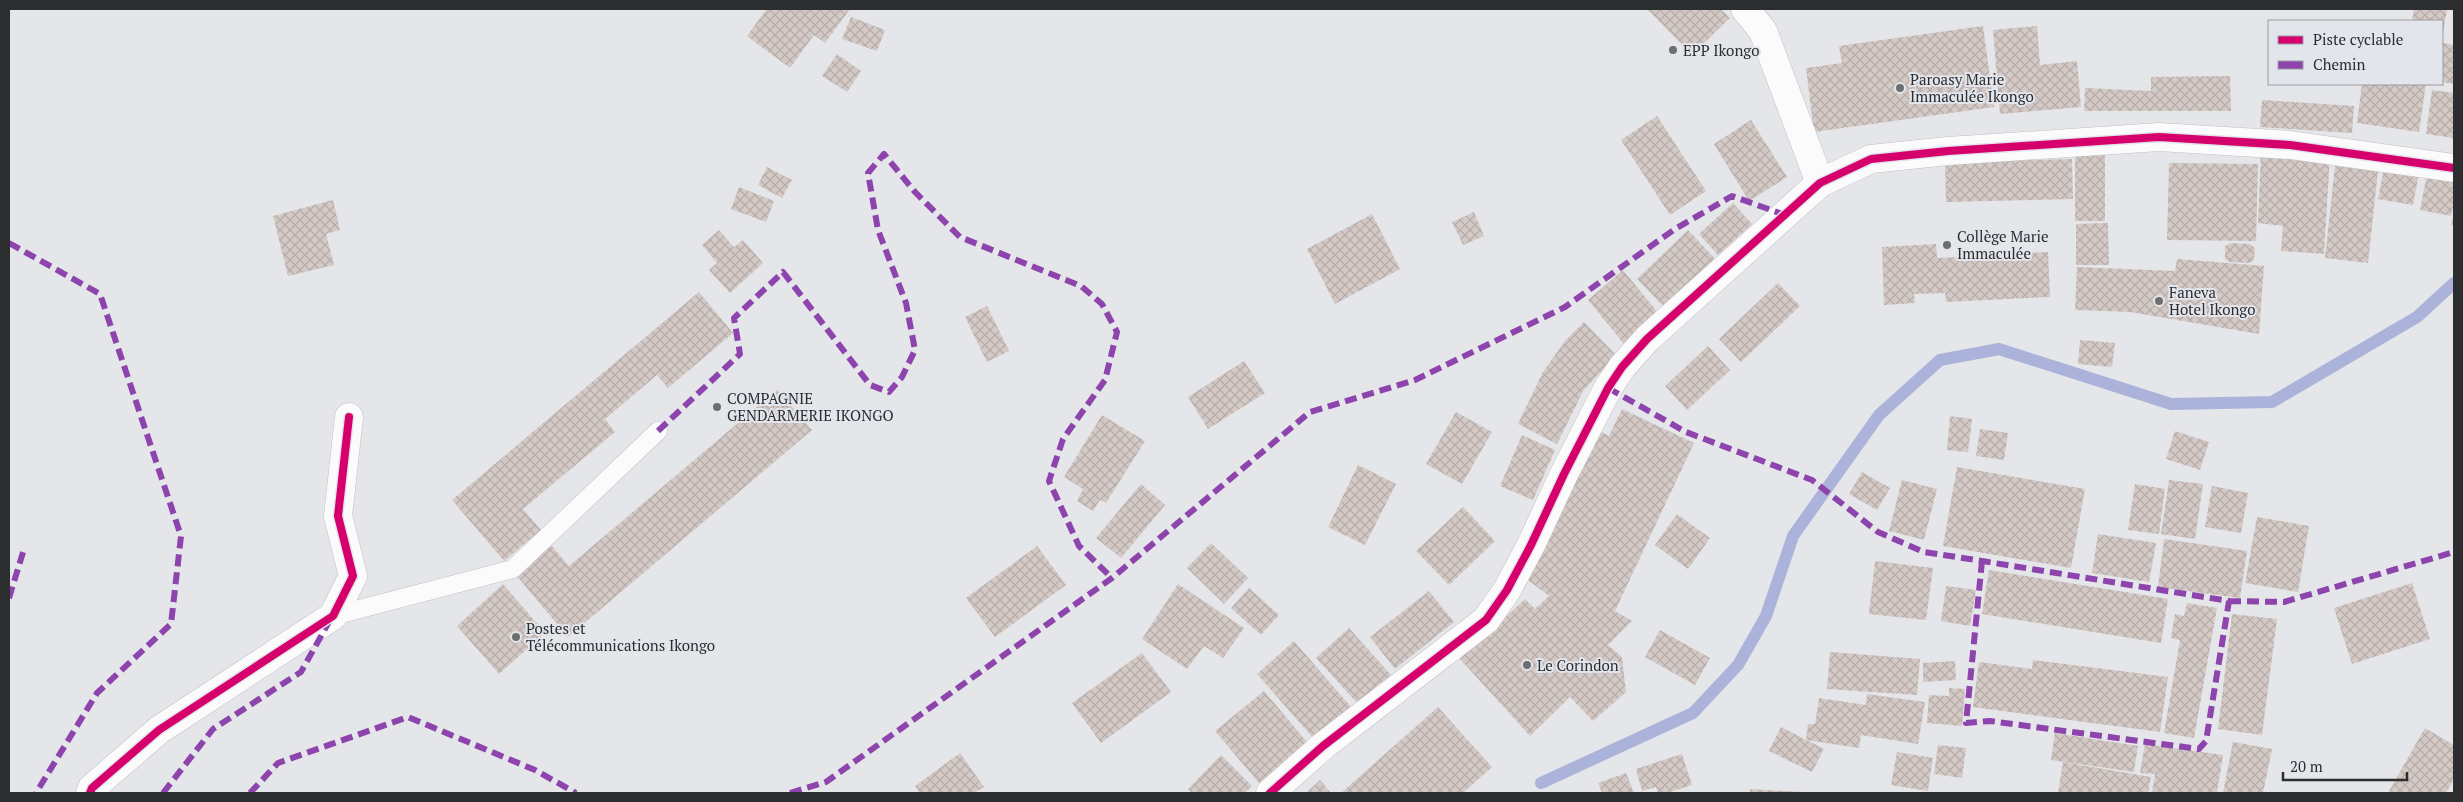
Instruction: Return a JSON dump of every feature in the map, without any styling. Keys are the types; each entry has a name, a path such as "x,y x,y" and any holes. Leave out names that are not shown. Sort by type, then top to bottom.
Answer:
{"street":[{"path":"1745,9 1762,31 1820,182"},
{"path":"1270,793 1323,746 1486,620 1507,590 1608,388 1622,367 1647,339 1765,235 1820,182 1871,159 1948,150 2159,136 2290,145 2454,168"},
{"path":"90,793 92,788 160,730 333,616 353,576 338,516 349,417"}],"lane":[{"path":"333,616 513,569 658,431"}],"building":[{"path":"767,9 850,9 825,43 814,35 790,68 747,36"},
{"path":"1647,9 1721,9 1730,18 1692,55"},
{"path":"2414,9 2447,9 2443,33 2443,20 2412,20"},
{"path":"851,17 885,30 877,51 842,39"},
{"name":"Paroasy Marie Immaculée Ikongo","path":"1983,26 1994,107 1814,132 1806,68 1842,63 1839,46"},
{"path":"2037,26 2040,65 2077,61 2081,107 2000,114 1993,30"},
{"path":"2443,43 2454,45 2454,84 2443,82"},
{"path":"837,54 861,71 847,92 822,76"},
{"path":"2230,76 2231,111 2084,111 2085,88 2151,91 2151,77"},
{"path":"2362,85 2426,85 2419,132 2357,123"},
{"path":"2432,90 2454,93 2454,138 2426,134"},
{"path":"2262,100 2354,106 2352,133 2260,127"},
{"path":"1657,116 1706,191 1670,215 1621,140"},
{"path":"1751,120 1787,177 1749,201 1714,144"},
{"path":"2075,145 2105,145 2105,221 2075,221"},
{"path":"2261,150 2330,155 2324,254 2281,251 2283,226 2258,223"},
{"path":"2072,159 2073,199 1946,202 1945,162"},
{"path":"2169,163 2258,164 2256,241 2167,240"},
{"path":"2335,166 2378,171 2368,263 2325,258"},
{"path":"767,167 792,180 782,198 758,185"},
{"path":"2384,168 2419,173 2413,205 2378,199"},
{"path":"2428,169 2454,175 2454,201 2451,216 2420,210"},
{"path":"739,187 774,201 766,222 731,209"},
{"path":"333,200 340,230 326,234 334,265 288,276 273,216"},
{"path":"1733,203 1752,224 1718,255 1699,234"},
{"path":"1474,212 1484,236 1463,245 1452,222"},
{"path":"1372,214 1400,269 1335,304 1307,249"},
{"path":"2454,214 2454,226 2451,225"},
{"path":"2108,223 2109,265 2076,265 2076,224"},
{"path":"719,230 734,247 743,240 763,263 730,293 709,270 717,263 702,245"},
{"path":"1688,230 1718,262 1668,311 1637,279"},
{"path":"2231,243 2250,244 2255,248 2254,260 2249,263 2230,262 2225,259 2225,246"},
{"path":"1936,244 1937,258 2048,252 2050,297 1946,302 1945,293 1914,294 1915,303 1884,305 1882,247"},
{"path":"2177,259 2264,266 2259,334 2130,312 2075,310 2077,267 2175,271"},
{"path":"1623,270 1659,314 1624,344 1588,300"},
{"path":"1778,283 1800,306 1741,362 1719,339"},
{"path":"699,292 733,333 668,388 657,375 605,419 615,432 523,509 541,530 504,561 452,500"},
{"path":"987,306 1009,351 987,362 965,317"},
{"path":"1584,322 1616,355 1583,391 1557,444 1518,424 1543,372 1565,341"},
{"path":"2080,340 2115,343 2112,367 2078,364"},
{"path":"1708,346 1730,370 1687,410 1665,386"},
{"path":"1244,361 1265,393 1208,429 1188,397"},
{"path":"777,390 812,430 568,637 516,575 551,545 569,566"},
{"path":"1622,409 1694,443 1615,611 1632,621 1608,645 1622,657 1626,692 1593,721 1570,697 1530,736 1460,659 1525,599 1535,609 1549,596 1528,580 1599,431 1609,436"},
{"path":"1456,412 1492,432 1462,484 1426,464"},
{"path":"1102,415 1145,441 1106,503 1100,500 1093,511 1077,501 1083,489 1064,477"},
{"path":"1950,416 1972,419 1968,452 1947,450"},
{"path":"1980,429 2008,433 2004,460 1976,456"},
{"path":"2175,431 2209,442 2200,470 2166,459"},
{"path":"1522,435 1555,450 1533,500 1500,486"},
{"path":"1358,465 1396,484 1365,545 1328,527"},
{"path":"1957,467 2085,489 2071,568 1943,546"},
{"path":"1862,472 1890,488 1877,510 1849,494"},
{"path":"1902,480 1937,489 1924,540 1889,531"},
{"path":"2169,480 2203,484 2195,539 2161,534"},
{"path":"1141,484 1165,505 1121,558 1096,538"},
{"path":"2135,484 2165,489 2159,534 2128,530"},
{"path":"2212,486 2248,493 2241,533 2205,527"},
{"path":"1463,507 1495,541 1449,585 1416,551"},
{"path":"1677,514 1710,538 1688,569 1655,545"},
{"path":"2257,517 2309,526 2298,592 2245,583"},
{"path":"2098,534 2156,543 2149,582 2092,573"},
{"path":"2164,539 2247,551 2240,598 2158,587"},
{"path":"1211,543 1248,578 1224,604 1187,568"},
{"path":"1037,546 1066,585 995,637 966,598"},
{"path":"1875,561 1933,568 1926,620 1869,614"},
{"path":"1989,570 2168,599 2161,643 1982,614"},
{"path":"2412,583 2430,639 2352,664 2334,608"},
{"path":"503,584 545,633 499,674 457,626"},
{"path":"1178,584 1244,628 1223,658 1204,646 1187,669 1142,639"},
{"path":"1946,586 1976,590 1970,626 1941,621"},
{"path":"1249,588 1279,615 1261,635 1231,608"},
{"path":"1429,591 1454,622 1395,669 1370,637"},
{"path":"2187,603 2217,608 2194,738 2164,733 2180,640 2171,638 2175,614 2184,616"},
{"path":"2232,614 2277,619 2262,735 2218,729"},
{"path":"1349,628 1391,675 1359,705 1316,658"},
{"path":"1660,630 1710,658 1695,685 1645,657"},
{"path":"1294,641 1351,707 1314,739 1257,674"},
{"path":"1830,652 1920,659 1917,695 1827,689"},
{"path":"1142,653 1171,692 1101,743 1072,703"},
{"path":"2033,660 2168,677 2160,732 1973,707 1979,662 2032,669"},
{"path":"1955,661 1956,680 1923,682 1923,663"},
{"path":"1949,688 1965,689 1962,726 1927,723 1929,695 1949,696"},
{"path":"1264,691 1307,742 1259,783 1215,731"},
{"path":"1867,694 1925,702 1918,744 1861,735 1859,748 1806,740 1808,724 1815,724 1819,698 1866,705"},
{"path":"1438,707 1492,767 1463,793 1341,793"},
{"path":"1781,727 1824,749 1812,772 1769,751"},
{"path":"2425,728 2454,745 2454,779 2446,793 2392,793 2389,791"},
{"path":"2055,733 2138,746 2134,772 2051,760"},
{"path":"2233,742 2272,749 2263,793 2223,793"},
{"path":"2145,744 2223,755 2217,793 2152,792 2155,774 2140,773"},
{"path":"1938,745 1966,748 1962,778 1934,774"},
{"path":"1897,752 1933,758 1928,791 1891,785"},
{"path":"960,753 984,787 974,793 920,793 915,786"},
{"path":"1682,754 1692,785 1667,793 1658,793 1656,787 1642,791 1636,769"},
{"path":"1221,755 1252,786 1245,793 1192,793 1188,789"},
{"path":"2063,762 2151,777 2148,793 2058,793"},
{"path":"1626,773 1634,793 1602,793 1598,783"},
{"path":"1320,780 1331,793 1306,793"},
{"path":"1750,789 1803,792 1803,793 1750,793"}],"waterway":[{"path":"1541,783 1693,713 1738,665 1766,616 1793,536 1879,415 1940,360 1999,349 2171,404 2272,402 2417,317 2454,283"}],"marked path":[{"path":"658,431 740,354 734,318 783,272 870,385 889,392 902,377 915,350 906,303 878,230 868,173 884,154 915,192 960,237 1081,286 1102,304 1117,332 1105,380 1063,439 1049,481 1079,546 1112,578"},
{"path":"790,793 826,782 1112,578 1310,412 1415,380 1565,307 1675,229 1732,196 1785,215"},
{"path":"9,243 100,294 181,536 171,624 97,693 36,793"},
{"path":"1608,388 1686,432 1812,480 1878,532 1924,552 1982,561 2229,601 2206,741 2199,749 1990,721 1966,723 1982,561"},
{"path":"9,598 24,549"},
{"path":"2229,601 2284,602 2454,552"},
{"path":"163,793 213,729 301,672 330,620"},
{"path":"250,793 278,763 408,717 535,770 576,793"}],"cycle path":[{"path":"1270,793 1323,746 1486,620 1507,590 1608,388 1622,367 1647,339 1820,183 1871,159 1948,151 2159,137 2290,145 2454,168"},
{"path":"90,793 92,788 159,730 333,616 353,576 338,516 349,417"}],"place":[{"name":"EPP Ikongo","path":"1673,50"},
{"name":"Paroasy Marie Immaculée Ikongo","path":"1900,88"},
{"name":"Collège Marie Immaculée","path":"1947,245"},
{"name":"Faneva Hotel Ikongo","path":"2159,301"},
{"name":"COMPAGNIE GENDARMERIE IKONGO","path":"717,407"},
{"name":"Postes et Télécommunications Ikongo","path":"516,637"},
{"name":"Le Corindon","path":"1527,665"}]}
